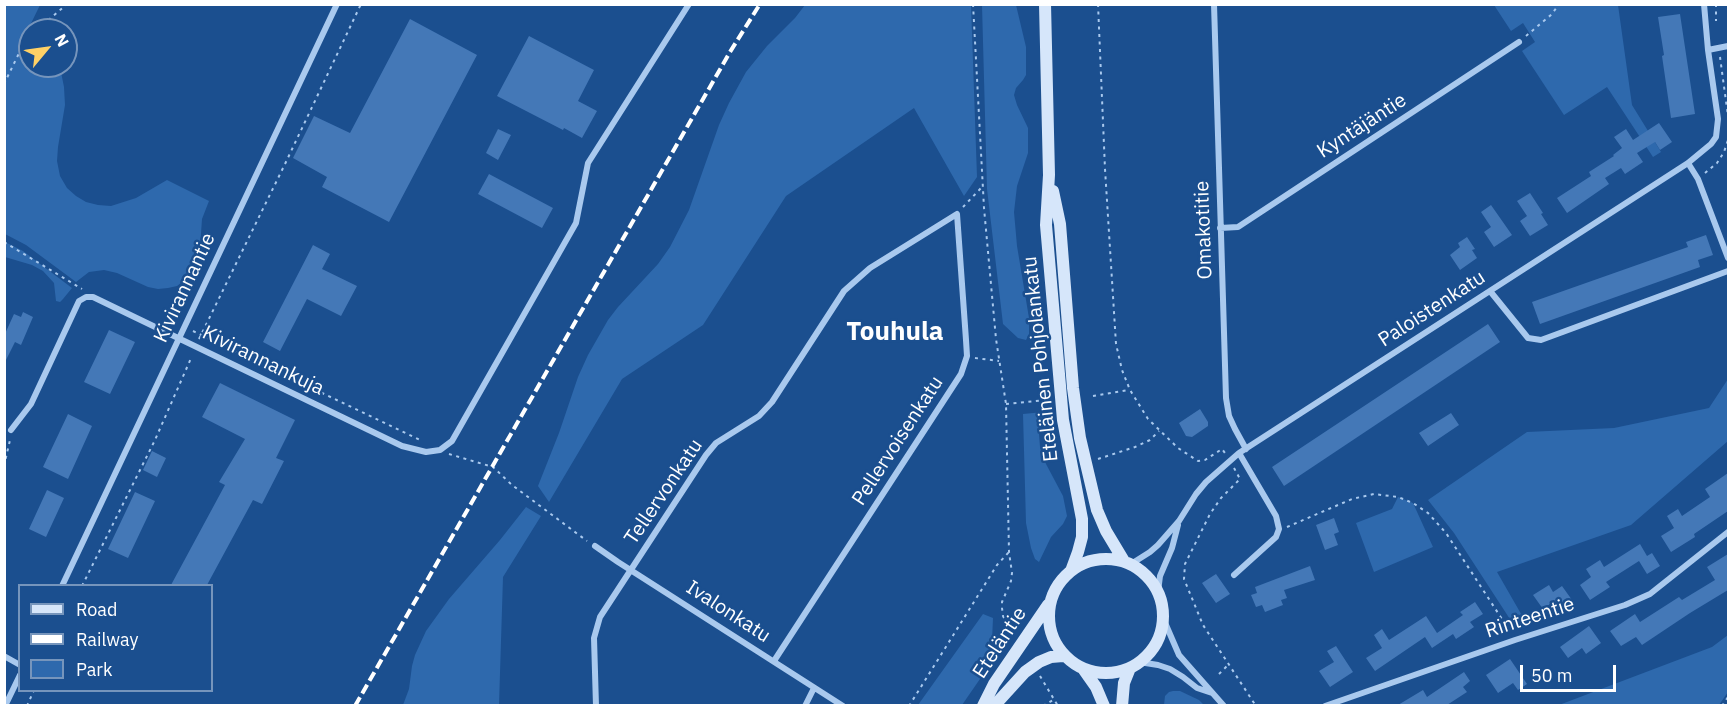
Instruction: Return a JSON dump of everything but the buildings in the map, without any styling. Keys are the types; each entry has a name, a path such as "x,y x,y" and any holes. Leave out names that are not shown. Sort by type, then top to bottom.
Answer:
{"main road":[{"name":"Eteläinen Pohjolankatu","path":"1045,4 1049,175 1046,225 1063,420 1082,519 1080,544 1071,571"},
{"name":"Eteläinen Pohjolankatu","path":"1049,175 1060,224 1073,388 1080,438 1097,510 1106,531 1127,562"},
{"path":"1104,705 1096,687 1084,670 1063,656 1056,645 1048,618 1050,601 1058,583 1071,571 1086,563 1111,559 1127,562 1150,579 1158,592 1163,618 1158,641 1149,653 1135,665 1124,683 1122,705"},
{"name":"Eteläntie","path":"983,705 994,684 1050,601"},
{"name":"Eteläntie","path":"994,705 1025,672 1039,662 1051,657 1063,656"},
{"path":"1084,670 1118,672 1135,665"}],"street":[{"name":"Kivirannantie","path":"62,584 337,4"},
{"path":"440,450 452,441 576,223 588,163 689,4"},
{"name":"Omakotitie","path":"1214,4 1226,398 1234,429 1246,449"},
{"path":"1704,4 1708,50 1728,46"},
{"name":"Kyntäjäntie","path":"1220,228 1238,227 1519,42"},
{"name":"Paloistenkatu","path":"1127,562 1149,552 1158,545 1179,521 1206,482 1239,453 1702,153 1716,137 1718,119 1708,50"},
{"path":"1688,163 1698,179 1728,258"},
{"name":"Pellervoisenkatu","path":"774,661 961,374 967,356 957,214"},
{"name":"Tellervonkatu","path":"596,705 594,638 600,617 706,455 716,443 759,416 772,402 844,291 870,268 957,214"},
{"path":"1490,291 1528,338 1541,340 1728,271"},
{"name":"Kivirannankuja","path":"86,297 93,297 402,446 426,452 440,450"},
{"path":"11,430 32,404 79,302 86,297"},
{"path":"1234,575 1276,537 1279,529 1276,516 1239,453"},
{"name":"Paloistenkatu","path":"1158,592 1160,576 1172,548 1179,521"},
{"name":"Rinteentie","path":"1325,705 1625,605 1650,594 1728,532"},
{"name":"Ivalonkatu","path":"595,546 843,705"},
{"path":"1163,618 1179,656 1224,705"},
{"path":"4,656 18,664"},
{"path":"1135,665 1158,665 1170,669 1197,688 1212,694"},
{"path":"5,705 18,679"},
{"path":"805,705 814,688"}],"path":[{"path":"51,18 67,4"},
{"path":"83,584 155,440 195,347 361,4"},
{"path":"973,4 983,186 999,361 1006,404 1009,552 1012,573 1002,608 1014,636"},
{"path":"1098,4 1116,344 1122,370 1130,390 1148,419 1178,448 1198,460 1205,460 1222,449 1226,455"},
{"path":"1519,42 1552,14 1559,4"},
{"path":"1716,4 1716,27"},
{"path":"1718,48 1728,116"},
{"path":"4,84 18,55"},
{"path":"1698,179 1717,164 1728,140"},
{"path":"957,214 983,186"},
{"path":"4,242 83,290 86,297"},
{"path":"202,334 454,457 493,467 512,485 595,546"},
{"path":"967,356 999,361"},
{"path":"1093,396 1130,390"},
{"path":"1006,404 1047,400"},
{"path":"4,466 11,430"},
{"path":"1098,459 1136,447 1150,440 1159,431"},
{"path":"1234,468 1240,479 1221,498 1210,514 1185,564 1184,579 1203,626 1256,705"},
{"path":"1279,529 1352,499 1374,494 1398,497 1413,503 1428,513 1446,533 1509,627 1515,640"},
{"path":"909,705 1009,552"},
{"path":"1219,674 1229,664"},
{"path":"1038,673 1058,705"},
{"path":"1722,705 1728,698"},
{"path":"1043,705 1055,699"}],"green space":[{"path":"4,5 40,5 34,18 18,18 18,78 62,78 65,105 57,161 60,176 67,188 86,202 111,206 136,198 167,180 209,201 202,219 197,263 185,280 177,286 168,288 148,287 117,273 104,270 89,272 76,282 26,245 5,234"},
{"path":"805,5 971,5 977,177 964,196 914,108 786,196 703,325 622,379 549,502 538,486 588,355 608,320 658,264 670,247 689,210 719,125 746,72"},
{"path":"982,5 1016,5 1026,47 1026,75 1016,88 1014,95 1028,128 1028,153 1017,186 1014,212 1029,318 1029,334 1026,340 1018,338 1003,324 987,189"},
{"path":"1494,5 1618,5 1632,105 1661,152 1653,157 1607,87 1564,115 1522,51 1535,42 1523,23 1511,31"},
{"path":"5,242 23,251 72,288 60,302 56,301 54,283 43,271 32,265 5,257"},
{"path":"1728,379 1728,441 1631,525 1497,572 1528,626 1517,630 1454,533 1428,500 1527,432 1614,428 1709,408"},
{"path":"1044,412 1047,418 1039,434 1040,447 1063,496 1067,516 1051,537 1039,562 1035,559 1031,548 1026,523 1023,414"},
{"path":"1398,497 1413,503 1433,547 1374,572 1356,523 1392,509"},
{"path":"526,507 541,516 503,577 499,705 403,705 409,689 415,655 426,631 449,599"},
{"path":"983,614 993,618 991,663 962,705 918,705"},
{"path":"1728,635 1728,692 1719,705 1559,705 1712,647"},
{"path":"1173,691 1180,691 1204,705 1164,705 1165,696"}],"railway":[{"path":"355,706 730,52 760,4"}],"district":[{"name":"Touhula","path":"895,332"}]}
